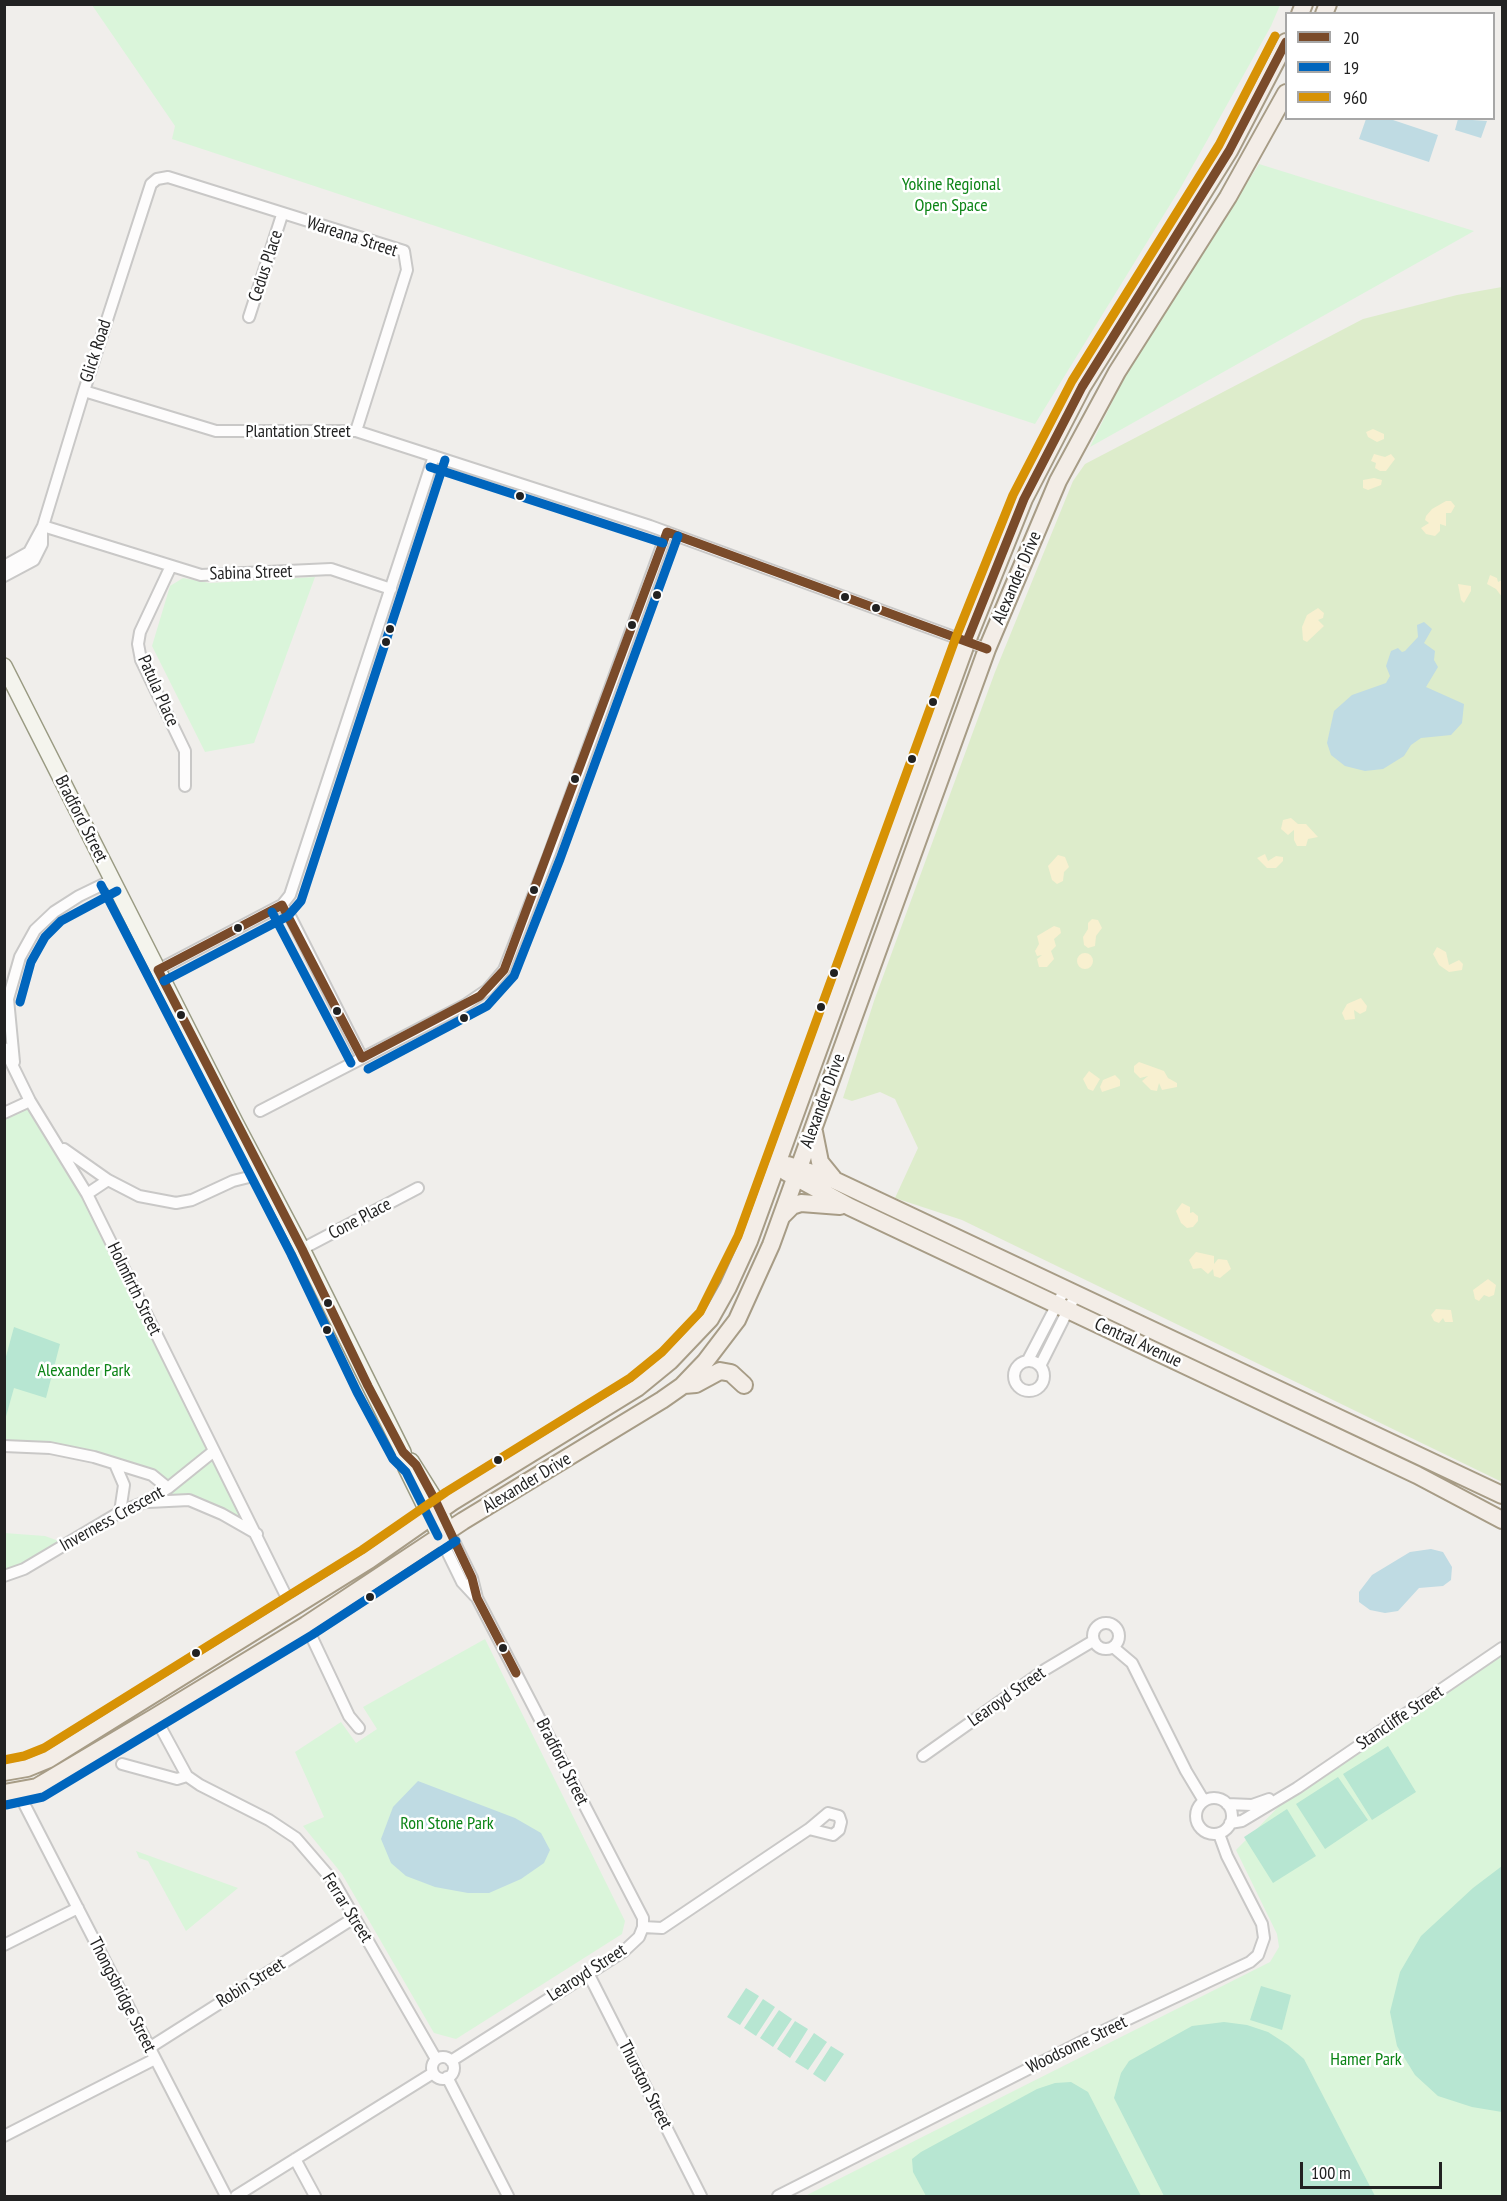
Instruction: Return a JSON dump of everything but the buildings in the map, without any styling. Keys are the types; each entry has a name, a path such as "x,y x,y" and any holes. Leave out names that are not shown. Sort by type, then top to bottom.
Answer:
{"main road":[{"name":"Alexander Drive","path":"4,1772 27,1768 49,1759 292,1608 435,1514 637,1388 670,1361 701,1330 721,1300 735,1273 967,641 1024,499 1082,387 1229,151 1285,46"},
{"name":"Alexander Drive","path":"11,1793 37,1786 156,1717 306,1625 445,1534 682,1386 705,1362 737,1320 756,1283 782,1216 987,649 1058,481 1117,372 1228,197 1285,97"},
{"path":"813,1125 815,1149 820,1162 834,1180"},
{"name":"Central Avenue","path":"775,1164 797,1173 850,1207 1417,1475 1503,1520"},
{"name":"Central Avenue","path":"797,1173 834,1180 1503,1495"},
{"path":"782,1216 792,1206 801,1203 850,1207"},
{"path":"682,1386 696,1384 720,1371 731,1373 744,1385"}],"street":[{"name":"Wareana Street","path":"157,179 168,177 282,215 404,251 407,270 356,430"},
{"name":"Glick Road","path":"4,566 29,552 43,526 151,184 157,179"},
{"name":"Cedus Place","path":"249,317 282,215"},
{"name":"Plantation Street","path":"84,391 216,431 356,430 667,532 987,649"},
{"path":"158,970 282,905 296,884 434,456"},
{"name":"Glick Road","path":"4,576 34,560 42,544 43,526"},
{"name":"Sabina Street","path":"43,526 171,566 213,576 331,569 391,589"},
{"path":"261,1111 480,996 504,970 515,947 667,532"},
{"name":"Patula Place","path":"171,566 140,632 138,644 141,660 185,752 185,786"},
{"name":"Bradford Street","path":"4,666 261,1174 302,1249 403,1452 406,1468 435,1514 445,1534 462,1582 477,1598 643,1918 643,1927"},
{"path":"15,1067 6,999 20,957 35,930 54,912 79,896 112,880"},
{"path":"282,905 291,918 362,1058"},
{"name":"Holmfirth Street","path":"4,1047 30,1101 87,1194 258,1535 292,1608"},
{"path":"4,1113 30,1101"},
{"path":"59,1145 108,1180 139,1196 176,1203 192,1200 233,1181 261,1174"},
{"path":"87,1194 108,1180"},
{"name":"Cone Place","path":"302,1249 418,1188"},
{"path":"1063,1308 1028,1360 1018,1364 1013,1373 1015,1383 1022,1389 1032,1391 1040,1386 1044,1377 1040,1366 1071,1291"},
{"path":"1028,1360 1040,1366"},
{"path":"4,1446 50,1448 115,1464 152,1475 168,1488"},
{"name":"Inverness Crescent","path":"4,1576 24,1569 120,1512 145,1502 168,1488 214,1451"},
{"path":"115,1464 124,1485 120,1512"},
{"path":"145,1502 189,1500 222,1514 258,1535"},
{"path":"1103,1623 1111,1624 1117,1629 1119,1636 1113,1647 1102,1649 1093,1641 1096,1626 1103,1623"},
{"path":"306,1625 349,1716 359,1728"},
{"name":"Learoyd Street","path":"923,1756 1046,1668 1093,1641"},
{"path":"1113,1647 1132,1663 1193,1784 1204,1801 1196,1815 1198,1826 1207,1833 1218,1834"},
{"name":"Stancliffe Street","path":"1218,1834 1227,1829 1230,1823 1242,1821 1297,1788 1503,1648"},
{"path":"156,1717 187,1776"},
{"name":"Ferrar Street","path":"122,1764 177,1779 187,1776 269,1820 296,1838 334,1882 436,2059"},
{"name":"Stancliffe Street","path":"1204,1801 1215,1798 1227,1804 1252,1805 1297,1788"},
{"name":"Thongsbridge Street","path":"11,1793 28,1812 226,2196"},
{"path":"1227,1804 1232,1815 1230,1823"},
{"path":"643,1927 662,1928 808,1829"},
{"name":"Woodsome Street","path":"778,2196 1103,2031 1250,1962 1258,1955 1264,1938 1262,1924 1218,1834"},
{"path":"4,1945 78,1908"},
{"name":"Robin Street","path":"149,2048 354,1918"},
{"name":"Learoyd Street","path":"451,2061 632,1945 643,1927"},
{"name":"Thurston Street","path":"588,1973 701,2196"},
{"path":"444,2057 451,2061 453,2070 447,2077 440,2078 434,2073 432,2065 436,2059 444,2057"},
{"path":"4,2136 155,2060"},
{"path":"236,2196 434,2073"},
{"path":"447,2077 508,2196"},
{"path":"295,2159 315,2196"}],"green space":[{"name":"Yokine Regional Open Space","path":"92,5 1280,5 1271,26 1181,187 1035,424 172,139 175,126"},
{"path":"1259,164 1474,231 1090,447 1124,378"},
{"path":"1502,287 1502,1482 962,1220 895,1198 918,1148 895,1099 880,1092 852,1101 843,1098 874,1001 995,672 1073,481 1085,464 1363,319 1457,295"},
{"path":"315,577 254,743 205,752 152,646 170,586 183,578 210,583"},
{"name":"Alexander Park","path":"30,1101 59,1145 258,1535 189,1500 145,1502 168,1488 152,1475 94,1457 5,1446 5,1113"},
{"path":"14,1327 60,1344 46,1398 14,1388 5,1420 5,1360"},
{"path":"4,1533 45,1536 67,1544 5,1576"},
{"name":"Ron Stone Park","path":"485,1639 625,1921 622,1934 456,2039 434,2033 342,1874 303,1826 324,1817 295,1752 341,1722 356,1743 377,1729 363,1707"},
{"name":"Hamer Park","path":"1502,1651 1502,2196 805,2196 1270,1962 1279,1947 1277,1934 1236,1850 1297,1788"},
{"path":"1388,1746 1416,1792 1372,1820 1343,1774"},
{"path":"1338,1777 1368,1820 1325,1849 1296,1804"},
{"path":"1287,1809 1316,1856 1273,1883 1244,1837"},
{"path":"136,1851 238,1888 186,1931 148,1861 139,1858"},
{"path":"1502,1866 1502,2112 1472,2107 1438,2096 1415,2075 1397,2046 1390,2012 1400,1972 1421,1936 1473,1888"},
{"path":"1261,1986 1291,1995 1282,2030 1250,2020"},
{"path":"746,1988 759,1996 740,2025 727,2017"},
{"path":"763,1999 775,2007 756,2036 744,2028"},
{"path":"779,2010 792,2019 773,2047 760,2038"},
{"path":"795,2021 808,2029 790,2058 777,2049"},
{"path":"1224,2022 1247,2025 1268,2032 1304,2059 1375,2196 1164,2196 1114,2098 1121,2073 1129,2061 1192,2026"},
{"path":"814,2033 827,2042 808,2070 795,2062"},
{"path":"831,2046 844,2054 825,2082 813,2074"},
{"path":"1071,2082 1088,2092 1141,2196 926,2196 913,2172 912,2159 1037,2089 1055,2083"}],"sand":[{"path":"1373,429 1384,434 1384,439 1377,442 1368,437 1366,432"},
{"path":"1374,454 1385,457 1391,454 1395,459 1386,471 1380,471 1375,468 1376,463 1371,461"},
{"path":"1374,478 1382,480 1381,485 1368,490 1363,488 1363,480"},
{"path":"1446,501 1451,501 1455,506 1451,513 1446,513 1446,526 1440,524 1440,531 1435,536 1426,534 1421,528 1429,523 1425,520 1426,516 1432,509"},
{"path":"1490,575 1497,578 1498,582 1502,580 1502,597 1496,589 1487,584"},
{"path":"1458,584 1471,586 1471,591 1464,603 1461,600"},
{"path":"1318,608 1324,613 1323,618 1318,620 1324,626 1307,642 1303,640 1302,627 1307,615"},
{"path":"1291,818 1298,824 1306,824 1318,837 1308,839 1306,846 1297,846 1294,840 1294,830 1288,835 1281,829 1283,820"},
{"path":"1265,854 1268,861 1276,856 1283,857 1283,861 1276,868 1267,868 1257,858"},
{"path":"1058,855 1065,857 1069,867 1064,872 1063,881 1057,884 1052,880 1048,866"},
{"path":"1092,919 1098,920 1102,928 1096,936 1095,946 1088,948 1084,945 1083,937"},
{"path":"1054,926 1060,928 1061,933 1054,939 1056,946 1051,951 1054,959 1047,967 1039,967 1037,959 1042,955 1037,956 1035,951 1039,944 1037,936"},
{"path":"1437,947 1446,952 1449,965 1459,960 1463,964 1462,970 1449,972 1439,965 1433,954"},
{"path":"1082,953 1088,953 1093,961 1091,967 1082,969 1077,964 1077,958"},
{"path":"1361,998 1367,1006 1366,1011 1360,1014 1354,1010 1355,1019 1345,1020 1342,1013 1347,1004"},
{"path":"1139,1062 1164,1071 1168,1078 1177,1083 1177,1087 1162,1090 1159,1083 1157,1091 1151,1090 1142,1081 1148,1076 1140,1078 1134,1072 1134,1066"},
{"path":"1089,1071 1100,1079 1093,1091 1088,1089 1083,1079"},
{"path":"1115,1075 1120,1080 1120,1086 1102,1092 1100,1087 1103,1080"},
{"path":"1182,1203 1190,1207 1190,1213 1193,1212 1198,1216 1198,1221 1193,1227 1187,1228 1181,1223 1176,1211"},
{"path":"1196,1252 1214,1256 1214,1264 1218,1259 1227,1260 1231,1269 1220,1278 1214,1276 1213,1269 1208,1274 1201,1268 1193,1269 1189,1260"},
{"path":"1488,1279 1496,1285 1494,1295 1489,1297 1484,1295 1479,1301 1475,1299 1473,1290"},
{"path":"1436,1309 1451,1310 1453,1322 1445,1322 1443,1318 1439,1323 1434,1321 1431,1315"}],"water":[{"path":"1366,120 1393,120 1438,135 1429,162 1359,139"},
{"path":"1458,120 1487,121 1481,138 1455,130"},
{"path":"1424,622 1432,629 1424,643 1435,651 1434,660 1438,667 1426,687 1464,704 1462,723 1451,735 1421,738 1411,745 1404,756 1383,769 1365,771 1345,766 1331,755 1327,743 1334,711 1352,695 1386,683 1390,676 1386,666 1391,651 1398,648 1402,652 1405,651 1418,637 1417,625"},
{"path":"1431,1549 1443,1552 1452,1567 1451,1580 1443,1586 1419,1588 1398,1611 1385,1613 1370,1610 1359,1602 1359,1592 1372,1575 1410,1552"},
{"path":"418,1781 515,1818 541,1833 550,1850 544,1863 521,1879 489,1893 468,1893 435,1887 406,1876 391,1863 381,1839 393,1807"}],"transit line":[{"name":"960","path":"4,1760 24,1756 44,1748 362,1550 446,1492 630,1378 662,1352 700,1312 738,1236 956,637 1013,495 1072,381 1219,145 1275,36"},
{"name":"20","path":"967,641 1024,499 1082,387 1229,151 1285,44"},
{"name":"19","path":"164,981 288,916 301,901 445,460"},
{"name":"19","path":"430,467 663,543"},
{"name":"20","path":"667,532 987,649"},
{"name":"20","path":"362,1058 480,996 504,970 667,532"},
{"name":"19","path":"368,1069 487,1006 514,976 560,859 678,536"},
{"name":"19","path":"101,885 291,1254 357,1392 393,1459 406,1472 438,1536"},
{"name":"19","path":"20,1002 31,962 45,937 61,921 117,891"},
{"name":"20","path":"282,905 362,1058"},
{"name":"20","path":"158,970 282,905"},
{"name":"19","path":"272,912 351,1063"},
{"name":"20","path":"158,970 302,1249 368,1386 403,1452 416,1465 436,1502 472,1578 477,1598 516,1673"},
{"name":"19","path":"6,1805 43,1797 312,1635 456,1541"}]}
